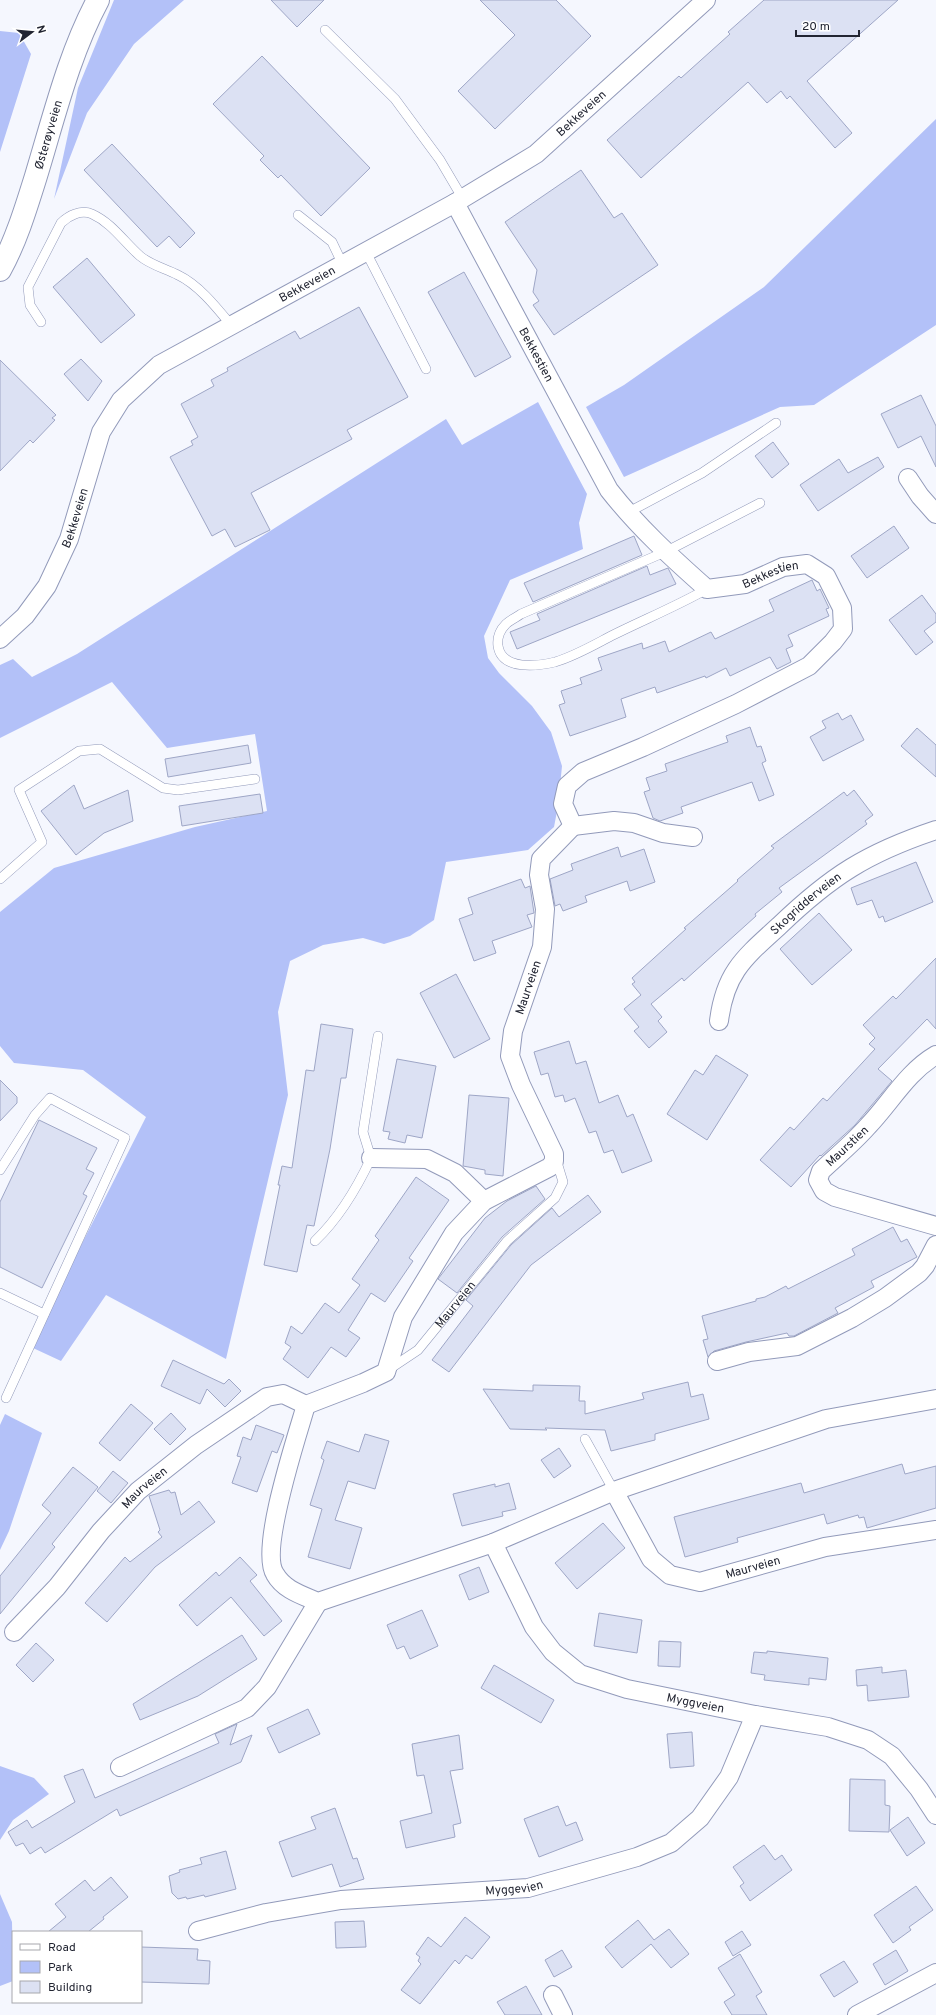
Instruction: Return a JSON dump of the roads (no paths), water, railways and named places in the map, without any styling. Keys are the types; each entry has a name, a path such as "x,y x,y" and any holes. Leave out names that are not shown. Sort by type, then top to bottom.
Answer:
{"main road":[{"name":"Østerøyveien","path":"0,270 17,234 75,50 98,0"}],"street":[{"name":"Bekkeveien","path":"0,639 25,616 47,586 69,539 101,432 121,400 159,365 459,201 536,154 706,0"},
{"name":"Bekkestien","path":"459,201 608,490 627,513 665,552 707,589 745,584 783,567 807,564 826,576 842,608 843,629 833,642 809,666 729,707 643,747 583,772 567,786 563,804 573,826"},
{"path":"908,478 920,496 936,514"},
{"path":"573,826 614,821 634,823 664,833 693,837"},
{"name":"Maurveien","path":"554,1154 521,1085 510,1056 513,1031 542,947 545,910 539,875 541,859 573,826"},
{"name":"Skogridderveien","path":"720,1021 722,998 735,971 759,944 807,899 829,881 859,862 887,848 936,830"},
{"name":"Maurstien","path":"936,1054 924,1062 868,1126 821,1171 818,1180 824,1191 835,1197 936,1226"},
{"path":"386,1372 403,1317 454,1233 484,1201 550,1167 554,1161 554,1154"},
{"path":"371,1158 428,1159 455,1173 484,1201"},
{"path":"717,1361 749,1352 797,1346 852,1318 885,1298 918,1274 936,1245"},
{"name":"Maurveien","path":"14,1632 57,1587 101,1531 138,1491 219,1428 267,1396 283,1394 306,1405 363,1383 386,1372"},
{"path":"120,1767 247,1708 267,1686 318,1602 493,1543 614,1491 826,1419 936,1400"},
{"path":"306,1405 272,1528 269,1555 274,1574 287,1588 318,1602"},
{"name":"Maurveien","path":"614,1491 652,1559 670,1575 700,1582 825,1547 936,1530"},
{"name":"Myggveien","path":"493,1543 534,1627 553,1652 580,1674 627,1689 755,1715 828,1727 868,1740 892,1756 919,1789 936,1815"},
{"name":"Myggevien","path":"198,1931 266,1913 341,1900 528,1888 637,1857 671,1843 700,1818 729,1777 755,1715"},
{"path":"857,2015 936,1973"},
{"path":"554,1995 562,2015"}],"lane":[{"path":"324,30 395,99 440,160 459,201"},
{"path":"41,322 30,305 28,287 61,223 68,216 79,213 90,213 109,225 140,256 156,267 179,275 208,298 232,325"},
{"path":"298,215 332,242 343,264"},
{"path":"366,252 426,369"},
{"path":"627,513 702,473 776,423"},
{"path":"707,589 677,606 611,636 579,654 555,662 531,666 513,663 504,658 499,652 497,644 499,634 506,624 522,614 665,552 760,503"},
{"path":"0,879 42,842 19,790 79,751 100,749 163,788 178,790 256,779"},
{"path":"315,1241 329,1227 363,1175 371,1158 363,1132 378,1036"},
{"path":"0,1170 35,1115 50,1098 125,1138 6,1398"},
{"name":"Maurveien","path":"386,1372 418,1350 507,1241 555,1198 563,1182 554,1154"},
{"path":"0,1293 44,1314"},
{"path":"585,1439 614,1491"}]}
